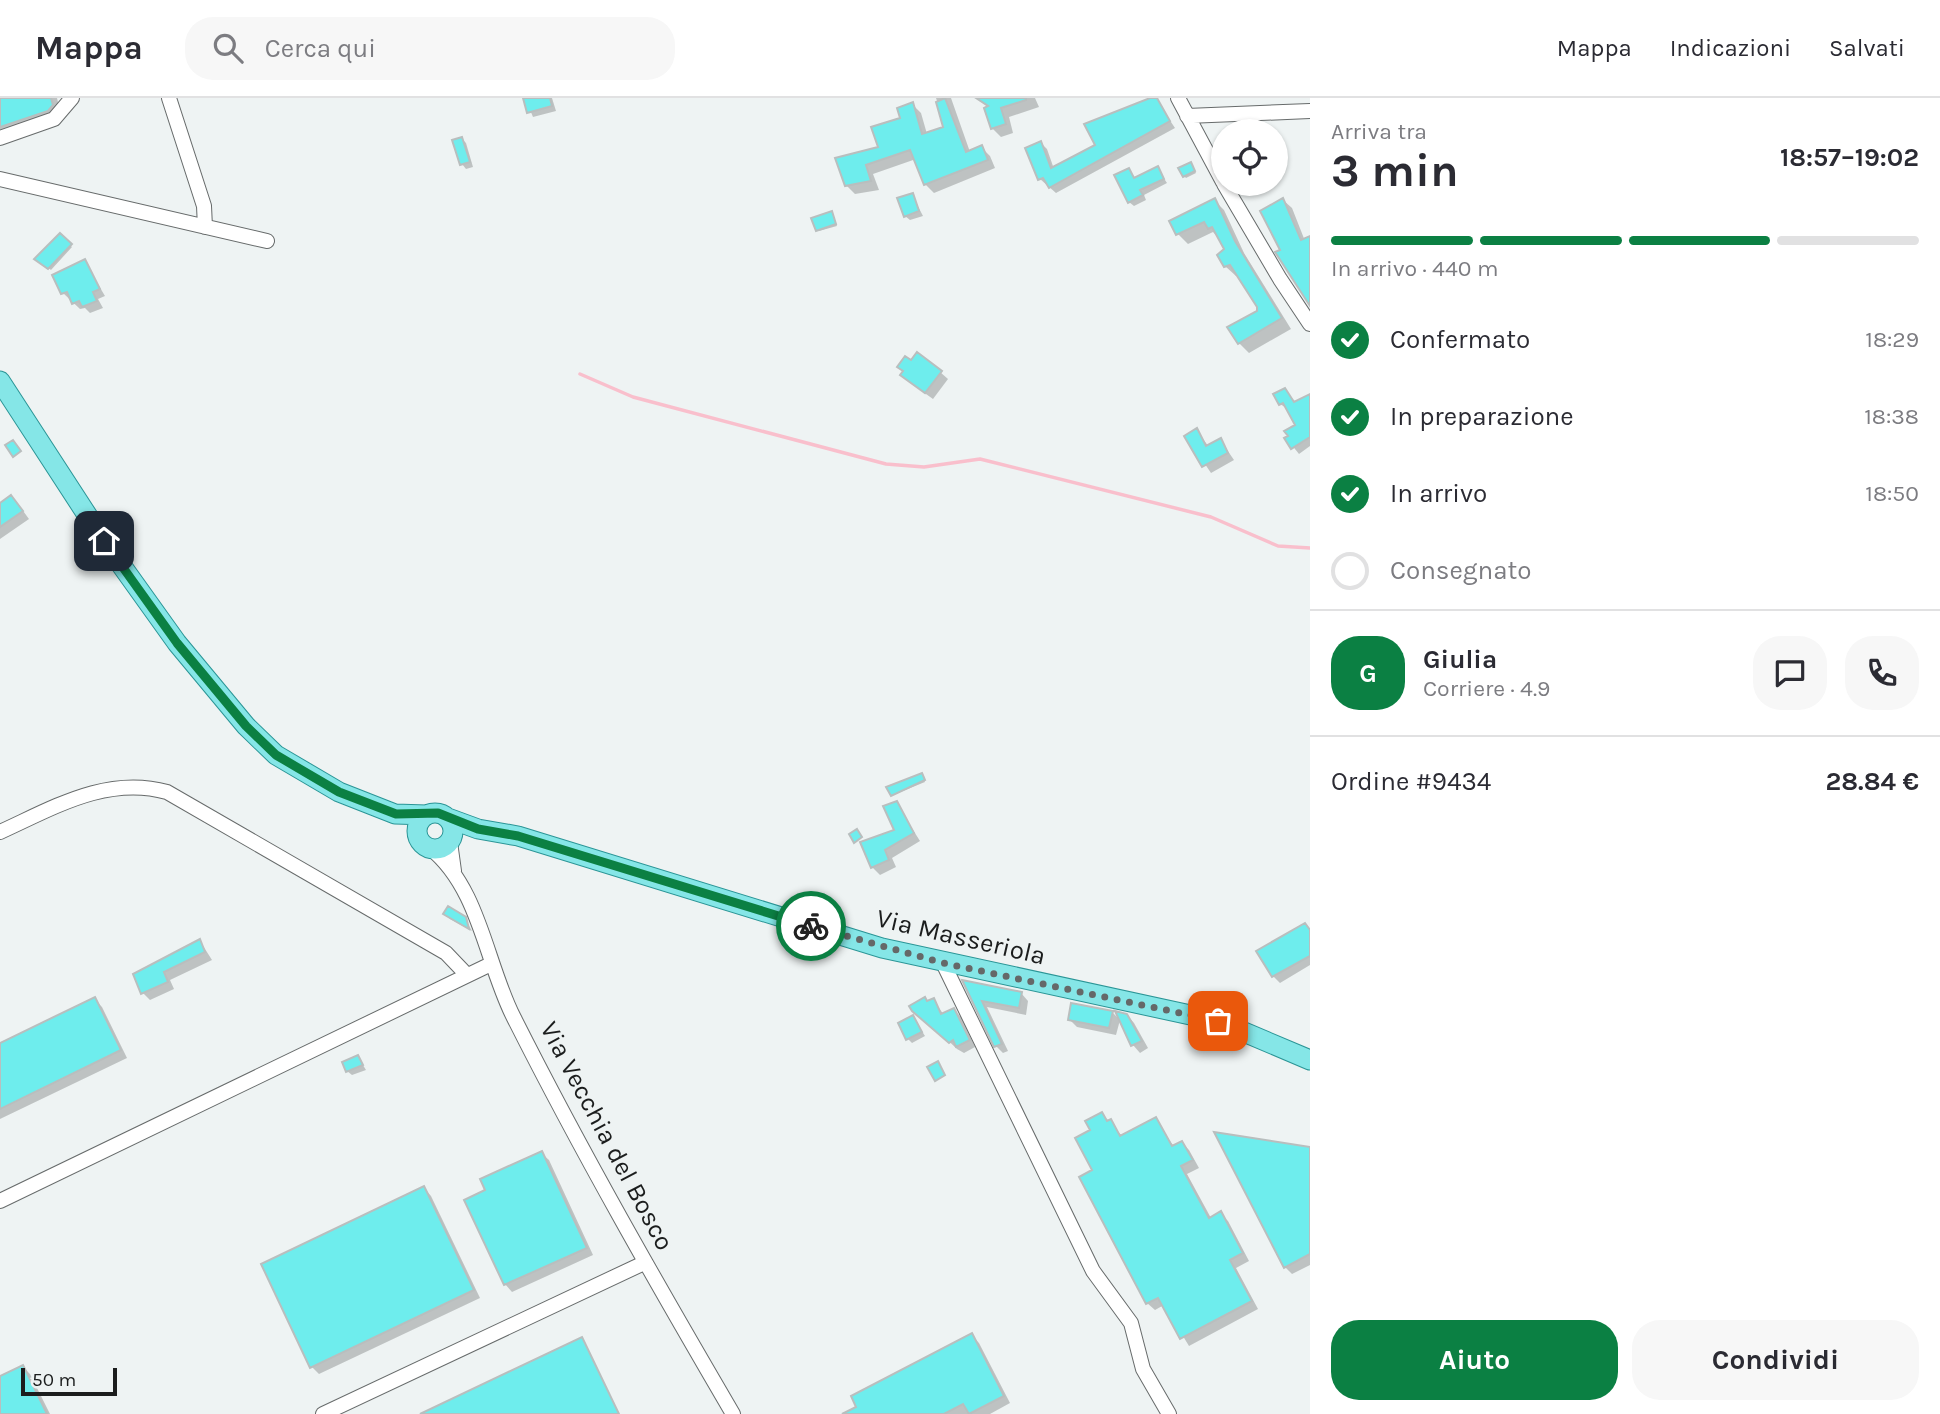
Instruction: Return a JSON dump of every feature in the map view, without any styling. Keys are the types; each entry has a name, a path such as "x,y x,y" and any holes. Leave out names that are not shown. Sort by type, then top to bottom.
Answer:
{"main road":[{"path":"0,381 128,575 177,643 246,726 276,755 339,792 396,814 438,813 448,818 453,828 450,841"},
{"path":"396,814 424,842 442,848 450,841 478,829"},
{"path":"424,842 419,823 427,815"},
{"name":"Via Masseriola","path":"448,818 478,829 518,836 943,963 1218,1021 1310,1060"}],"street":[{"path":"169,98 204,206 205,228"},
{"path":"1178,98 1211,159"},
{"path":"0,138 54,119 65,101"},
{"path":"1187,116 1310,111"},
{"path":"0,179 267,241"},
{"path":"1231,196 1279,279 1310,324"},
{"path":"0,832 84,795 111,788 149,787 167,792 446,953 467,975"},
{"path":"450,841 454,873"},
{"path":"424,842 454,873"},
{"name":"Via Vecchia del Bosco","path":"454,873 513,1016 644,1263 733,1414"},
{"path":"943,963 1093,1271 1131,1323 1143,1369 1169,1414"},
{"path":"0,1201 491,964"},
{"path":"323,1414 644,1263"}],"building":[{"path":"0,98 51,98 53,105 48,111 0,127"},
{"path":"523,98 550,98 552,106 527,113"},
{"path":"945,98 966,152 982,145 988,160 924,185 910,150 866,165 871,181 845,186 835,158 878,147 871,127 900,118 897,108 913,102 922,134 943,127 936,102"},
{"path":"976,98 1026,100 1001,108 1006,124 991,129 984,108 988,106"},
{"path":"1150,98 1157,98 1170,121 1049,188 1043,178 1038,180 1025,148 1041,141 1051,168 1095,145 1084,124"},
{"path":"462,137 470,162 460,165 452,140"},
{"path":"1191,162 1195,171 1183,177 1178,168"},
{"path":"1158,166 1164,179 1140,190 1143,195 1128,203 1114,175 1129,168 1134,178"},
{"path":"913,193 919,211 904,217 897,198"},
{"path":"1215,198 1235,241 1282,318 1238,344 1227,327 1257,311 1257,307 1230,265 1224,267 1217,255 1224,249 1212,227 1208,229 1204,222 1176,235 1169,221"},
{"path":"1283,198 1301,240 1310,236 1310,306 1275,252 1280,250 1260,211"},
{"path":"832,211 836,224 816,231 811,218"},
{"path":"60,233 72,244 48,269 34,259"},
{"path":"85,259 100,289 93,292 97,301 82,307 79,301 72,304 67,292 61,294 52,275"},
{"path":"917,352 942,371 925,393 900,375 903,371 897,367 905,356 911,360"},
{"path":"1285,388 1294,402 1310,394 1310,437 1291,449 1284,438 1288,436 1284,431 1295,425 1283,403 1279,405 1273,394"},
{"path":"1197,428 1206,446 1221,438 1228,453 1202,467 1184,436"},
{"path":"13,440 21,451 13,457 5,445"},
{"path":"11,495 23,511 0,527 0,503"},
{"path":"922,773 925,780 891,796 886,787"},
{"path":"897,801 914,833 885,850 889,860 871,868 860,842 894,830 883,806"},
{"path":"857,829 862,837 854,843 849,834"},
{"path":"448,906 466,917 469,929 443,914"},
{"path":"1305,923 1310,930 1310,956 1272,977 1256,951"},
{"path":"200,939 205,952 164,972 168,982 141,994 133,974"},
{"path":"962,980 1022,992 1019,1008 982,1001 1002,1044 994,1047"},
{"path":"95,997 121,1050 0,1109 0,1043"},
{"path":"925,997 927,1001 934,998 941,1014 954,1008 970,1040 956,1047 953,1040 949,1043 912,1011 909,1006"},
{"path":"1071,1003 1113,1011 1109,1028 1068,1020"},
{"path":"1115,1011 1127,1014 1142,1041 1131,1046"},
{"path":"913,1015 922,1032 906,1040 898,1023"},
{"path":"358,1055 363,1065 346,1072 342,1062"},
{"path":"938,1061 945,1075 935,1081 927,1067"},
{"path":"1102,1112 1107,1121 1111,1119 1120,1136 1156,1117 1172,1146 1182,1141 1193,1160 1181,1166 1209,1218 1221,1211 1243,1253 1230,1260 1252,1301 1180,1339 1158,1298 1146,1304 1079,1177 1092,1170 1075,1138 1090,1130 1085,1121"},
{"path":"1214,1132 1310,1147 1310,1254 1284,1268"},
{"path":"542,1151 587,1248 504,1285 464,1200 485,1190 480,1179"},
{"path":"424,1186 474,1290 310,1368 261,1264"},
{"path":"972,1333 1004,1396 969,1414 963,1404 944,1414 842,1414 856,1407 851,1396"},
{"path":"582,1337 619,1414 420,1414"},
{"path":"23,1365 47,1414 0,1414 0,1376"}],"waterway":[{"path":"580,374 633,397 886,464 924,467 980,459 1211,517 1278,546 1310,548"}],"way so far":[{"path":"811,926 943,963 1218,1021"}],"route":[{"path":"104,541 177,643 246,726 276,755 339,792 396,814 438,813 478,829 518,836 811,926"}]}
